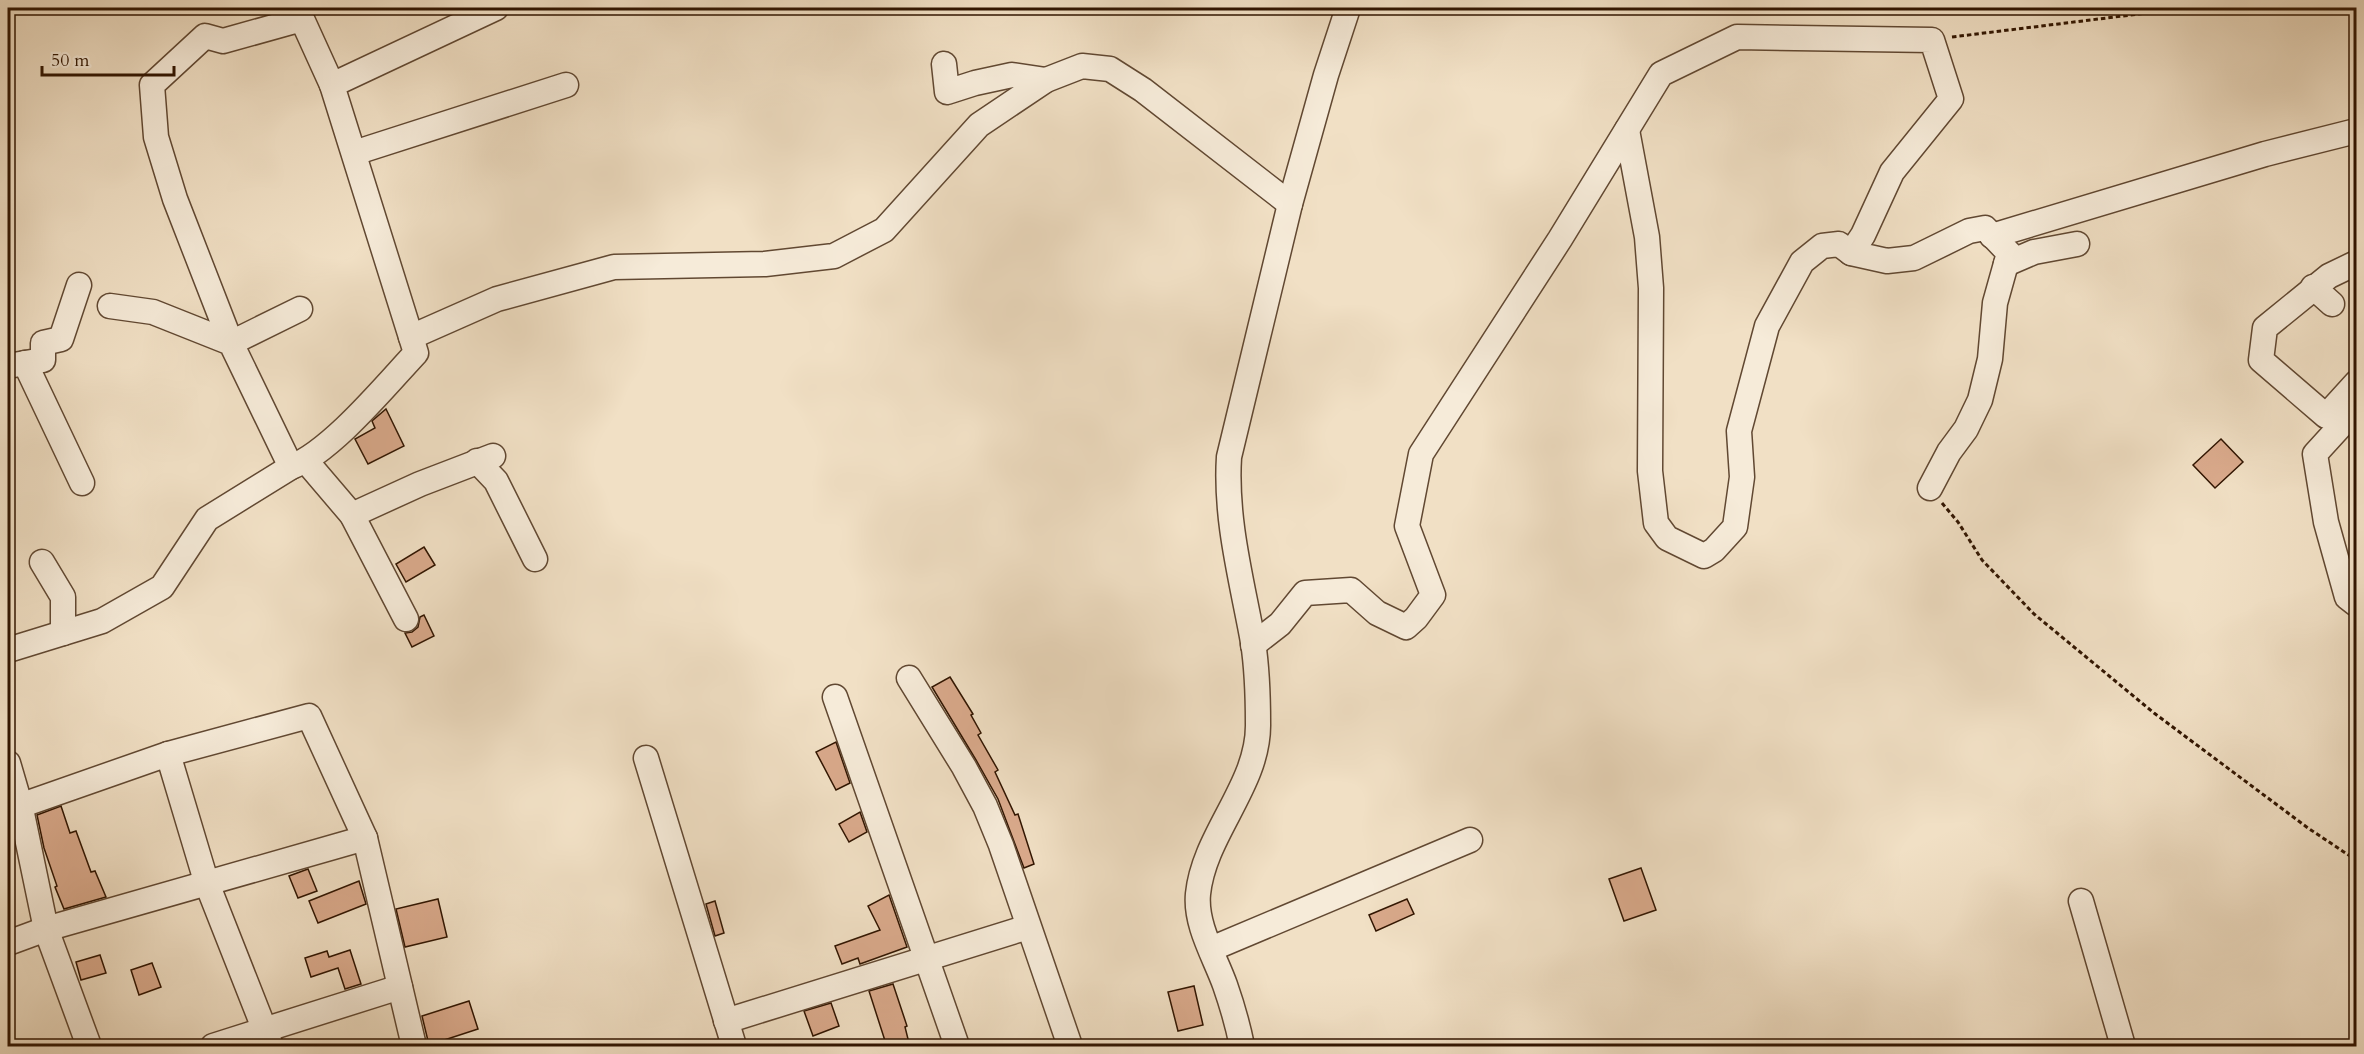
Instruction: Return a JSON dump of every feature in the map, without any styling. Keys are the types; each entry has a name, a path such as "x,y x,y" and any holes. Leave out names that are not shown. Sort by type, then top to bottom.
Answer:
{"street":[{"path":"332,85 495,8"},
{"path":"1242,1047 1225,985 1200,919 1198,893 1213,846 1254,756 1258,726 1253,645 1230,519 1229,457 1290,204 1326,75 1348,8"},
{"path":"8,650 102,621 162,587 207,519 298,464 354,419 416,353 332,85 302,18 224,41 205,36 152,85 156,137 175,199 231,344 298,464 352,515 406,619"},
{"path":"1253,645 1280,624 1305,593 1351,590 1377,613 1406,627 1416,618 1433,595 1407,526 1421,454 1560,239 1661,74 1737,37 1932,40 1951,99 1892,172 1863,235 1851,253"},
{"path":"944,64 947,92 1012,75 1046,80"},
{"path":"411,337 497,299 614,267 765,264 834,256 884,230 979,125 1046,80 1082,66 1110,69 1143,90 1290,204"},
{"path":"354,153 566,85"},
{"path":"1627,130 1647,237 1650,288 1650,471 1656,523 1667,538 1704,556 1714,550 1735,527 1742,477 1739,431 1767,326 1802,262 1822,246 1839,244 1851,253 1887,261 1914,258 1970,231 1986,228 2009,254 1995,303 1990,359 1980,400 1966,429 1949,452 1929,488"},
{"path":"1992,236 2265,154 2356,131"},
{"path":"2006,264 2034,252 2077,244"},
{"path":"2356,263 2329,276 2313,287 2265,328 2261,360 2326,416 2356,382"},
{"path":"79,285 61,339 43,343 43,360 16,364 81,483"},
{"path":"2313,287 2332,304"},
{"path":"111,306 153,312 231,344 300,309"},
{"path":"2356,409 2315,454 2326,522 2332,544 2347,597 2356,604"},
{"path":"352,515 485,458 535,559"},
{"path":"42,562 63,597 70,603 63,633"},
{"path":"909,678 959,758 985,806 1001,845 1070,1047"},
{"path":"835,697 957,1047"},
{"path":"14,807 168,754 309,716 364,838 414,1047"},
{"path":"168,754 206,881 268,1038"},
{"path":"646,758 734,1047"},
{"path":"8,764 14,807 46,929 89,1047"},
{"path":"8,944 46,929 206,881 364,838"},
{"path":"1211,949 1470,840"},
{"path":"2081,900 2123,1047"},
{"path":"726,1021 1028,927"},
{"path":"213,1047 268,1038 400,987"}],"path":[{"path":"1932,40 2188,8"},
{"path":"1929,488 1958,522 1982,560 2034,614 2154,713 2308,828 2356,860"}],"building":[{"path":"386,409 404,446 368,464 355,439 375,428 372,421"},
{"path":"2221,439 2243,462 2215,488 2193,465"},
{"path":"424,547 435,565 406,582 396,564"},
{"path":"424,615 434,636 412,647 405,633 412,632 418,627 420,617"},
{"path":"950,677 973,714 971,715 981,733 978,735 998,770 995,772 1015,815 1018,814 1034,864 1024,868 998,799 932,687"},
{"path":"836,742 850,783 836,790 816,752"},
{"path":"61,806 70,833 76,831 91,872 95,871 106,897 64,909 55,887 57,886 44,848 37,815"},
{"path":"860,812 867,832 849,842 839,824"},
{"path":"1641,868 1656,910 1624,921 1609,879"},
{"path":"308,869 317,891 298,898 289,876"},
{"path":"359,881 366,904 318,923 309,901"},
{"path":"889,895 907,947 860,964 858,958 842,964 835,946 880,930 868,906"},
{"path":"438,899 447,937 405,947 396,909"},
{"path":"1407,899 1414,914 1376,931 1369,915"},
{"path":"715,901 724,933 715,936 706,904"},
{"path":"350,950 361,984 345,989 338,968 311,977 305,958 327,951 329,957"},
{"path":"100,955 106,973 81,980 76,962"},
{"path":"152,963 161,987 139,995 131,970"},
{"path":"893,984 907,1026 905,1027 910,1047 887,1047 869,991"},
{"path":"1194,986 1203,1025 1178,1031 1168,992"},
{"path":"469,1001 478,1029 429,1045 422,1016"},
{"path":"831,1003 839,1026 813,1036 804,1011"}]}
